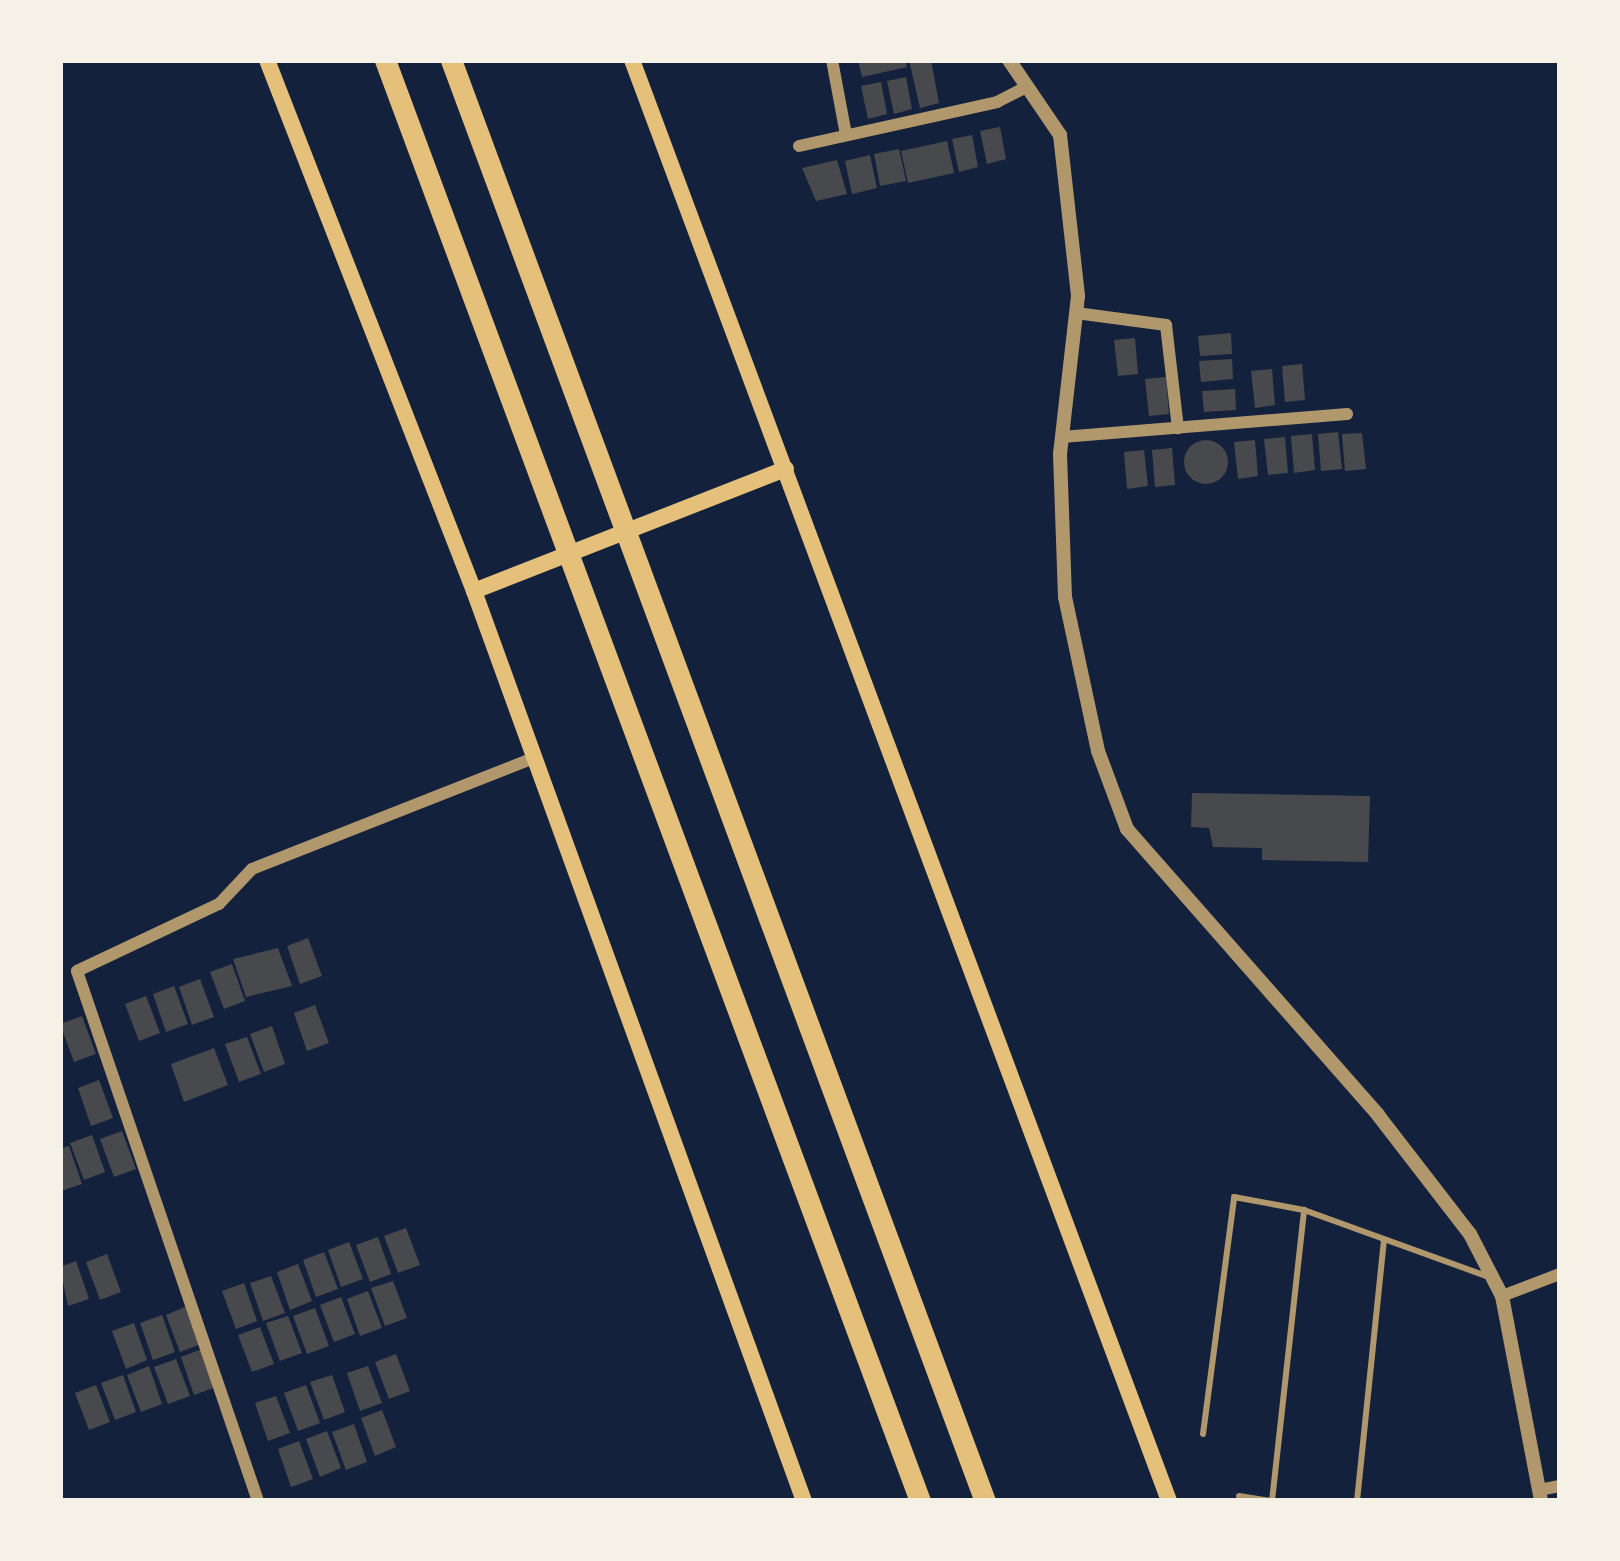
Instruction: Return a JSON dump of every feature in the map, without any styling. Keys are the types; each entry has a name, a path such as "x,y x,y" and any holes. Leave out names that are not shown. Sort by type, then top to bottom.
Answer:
{"highway":[{"path":"385,60 920,1501"},
{"path":"451,60 985,1501"}],"main road":[{"path":"267,60 474,591 804,1501"},
{"path":"632,60 1169,1501"},
{"path":"474,591 786,469"}],"street":[{"path":"832,60 846,135"},
{"path":"1009,60 1060,135 1076,313 1061,437 1065,597 1098,751 1127,830 1378,1115 1451,1206 1502,1296 1540,1495 1560,1486"},
{"path":"799,146 997,102 1028,87"},
{"path":"1076,313 1166,325 1178,428"},
{"path":"1061,437 1347,414"},
{"path":"258,1501 77,971 219,904 252,869 534,758"},
{"path":"1502,1296 1560,1274"}],"lane":[{"path":"1203,1433 1234,1197 1304,1210 1494,1279"},
{"path":"1239,1496 1271,1501 1304,1210"},
{"path":"1357,1501 1384,1240"}],"building":[{"path":"858,60 905,60 907,67 862,77"},
{"path":"909,60 931,60 939,103 920,108"},
{"path":"906,77 912,109 894,114 887,81"},
{"path":"881,82 887,114 868,119 861,86"},
{"path":"1000,127 1006,159 987,164 980,131"},
{"path":"972,135 978,167 959,172 952,139"},
{"path":"947,141 954,173 908,183 901,151"},
{"path":"899,149 906,181 880,186 874,154"},
{"path":"870,155 877,188 852,194 845,161"},
{"path":"837,160 847,194 816,201 802,168"},
{"path":"1231,333 1232,354 1200,356 1198,336"},
{"path":"1135,338 1138,374 1118,376 1114,340"},
{"path":"1232,359 1233,379 1201,382 1199,361"},
{"path":"1302,364 1305,400 1285,402 1282,366"},
{"path":"1272,369 1275,405 1255,408 1251,371"},
{"path":"1166,377 1169,414 1149,416 1145,379"},
{"path":"1235,389 1236,410 1204,412 1202,391"},
{"path":"1338,432 1342,469 1321,471 1318,434"},
{"path":"1362,433 1366,469 1345,471 1342,434"},
{"path":"1312,434 1315,470 1294,473 1291,436"},
{"path":"1285,437 1288,473 1268,475 1264,439"},
{"path":"1206,440 1222,446 1228,462 1222,478 1206,484 1190,478 1184,462 1190,446"},
{"path":"1255,440 1258,476 1238,479 1234,442"},
{"path":"1172,448 1175,485 1155,487 1152,450"},
{"path":"1144,450 1148,486 1127,489 1124,452"},
{"path":"1192,793 1370,796 1368,862 1262,860 1262,848 1213,847 1209,828 1191,827"},
{"path":"308,938 322,976 300,984 287,946"},
{"path":"278,948 292,986 246,997 233,959"},
{"path":"232,964 245,1001 224,1009 210,972"},
{"path":"200,979 214,1017 192,1025 179,987"},
{"path":"174,986 188,1024 166,1032 153,994"},
{"path":"146,996 160,1033 139,1041 125,1004"},
{"path":"315,1005 329,1043 307,1051 294,1013"},
{"path":"82,1016 96,1054 74,1062 60,1024"},
{"path":"272,1026 285,1064 264,1072 250,1034"},
{"path":"247,1037 261,1074 239,1082 225,1044"},
{"path":"214,1048 228,1085 184,1102 171,1064"},
{"path":"99,1080 113,1118 91,1126 78,1088"},
{"path":"122,1131 136,1169 114,1177 100,1139"},
{"path":"92,1135 105,1172 84,1180 70,1143"},
{"path":"69,1146 82,1184 61,1191 60,1149"},
{"path":"406,1228 420,1265 398,1273 384,1236"},
{"path":"378,1237 391,1274 370,1282 356,1245"},
{"path":"349,1242 363,1279 341,1287 328,1250"},
{"path":"324,1252 338,1289 316,1297 303,1260"},
{"path":"107,1254 121,1292 100,1300 86,1262"},
{"path":"76,1261 89,1299 68,1306 60,1267"},
{"path":"298,1264 312,1301 290,1310 277,1272"},
{"path":"271,1276 285,1313 263,1321 250,1283"},
{"path":"393,1281 407,1318 385,1326 371,1288"},
{"path":"244,1283 257,1321 236,1329 222,1291"},
{"path":"368,1291 382,1328 360,1336 347,1299"},
{"path":"341,1297 355,1334 334,1342 320,1305"},
{"path":"187,1306 201,1344 180,1352 166,1315"},
{"path":"315,1308 329,1346 307,1354 293,1316"},
{"path":"162,1315 175,1352 153,1360 140,1323"},
{"path":"288,1316 302,1353 280,1361 266,1323"},
{"path":"134,1323 147,1360 126,1369 112,1331"},
{"path":"260,1327 274,1364 252,1372 238,1335"},
{"path":"202,1349 216,1387 194,1395 181,1357"},
{"path":"396,1354 410,1391 389,1399 375,1362"},
{"path":"176,1359 190,1396 168,1404 154,1367"},
{"path":"149,1366 162,1404 141,1412 127,1375"},
{"path":"368,1366 382,1403 360,1411 347,1373"},
{"path":"123,1375 136,1412 115,1420 101,1383"},
{"path":"332,1375 345,1412 324,1420 310,1382"},
{"path":"96,1385 110,1422 89,1430 75,1393"},
{"path":"306,1385 320,1423 298,1431 284,1393"},
{"path":"276,1396 290,1433 268,1441 255,1403"},
{"path":"382,1410 396,1447 375,1456 361,1418"},
{"path":"354,1424 367,1462 346,1470 332,1432"},
{"path":"327,1431 341,1468 320,1477 306,1439"},
{"path":"299,1441 313,1479 291,1487 278,1449"}]}
